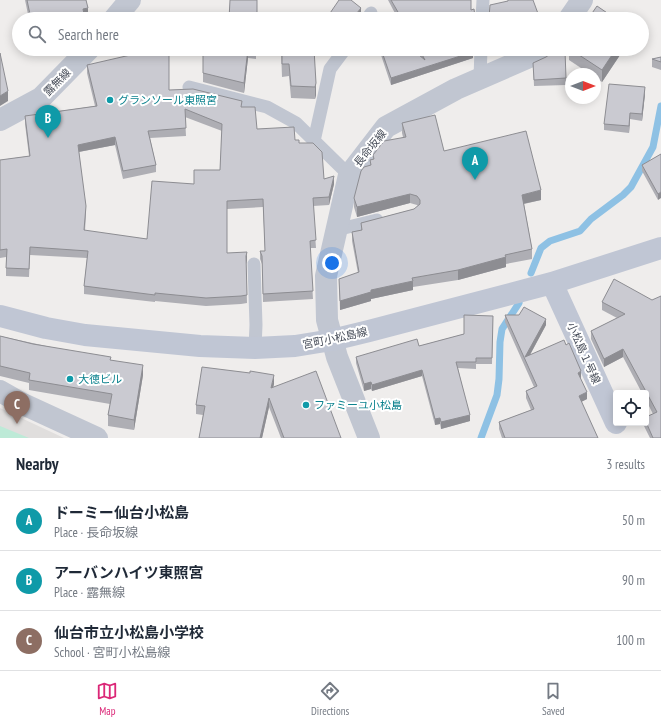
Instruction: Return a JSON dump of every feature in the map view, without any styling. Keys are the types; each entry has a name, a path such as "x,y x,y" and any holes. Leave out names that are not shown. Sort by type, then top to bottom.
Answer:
{"street":[{"path":"120,12 130,0"},
{"path":"574,12 582,0"},
{"name":"露無線","path":"0,120 41,98 82,56"},
{"name":"長命坂線","path":"369,438 337,356 327,320 326,276 349,175 386,128 456,89 532,56"},
{"name":"宮町小松島線","path":"0,316 46,328 84,335 200,346 255,348 295,346 332,340 552,283 661,248"},
{"name":"小松島１号線","path":"552,283 613,416"},
{"path":"0,391 23,404 97,438"},
{"name":"小松島１号線","path":"618,426 624,438"}],"lane":[{"path":"482,12 483,0"},
{"path":"314,141 330,69 340,56"},
{"path":"480,78 481,56"},
{"path":"189,87 266,107 296,123 349,175"},
{"path":"336,230 389,217"},
{"path":"254,264 256,325 255,348"}],"shaded area":[{"path":"0,408 2,409 64,438 0,438"}],"green space":[{"path":"0,426 29,438 0,438"}],"building":[{"path":"27,0 86,0 88,8 83,9 84,12 30,12"},
{"path":"230,0 257,0 257,12 229,12"},
{"path":"339,0 351,0 361,8 358,12 331,12"},
{"path":"391,0 471,0 471,10 474,9 474,12 398,12"},
{"path":"533,0 537,12 489,12 490,5 508,1"},
{"path":"597,6 606,12 593,12"},
{"path":"0,53 8,91 0,96"},
{"path":"126,56 169,56 169,90 193,89 242,101 241,107 255,107 257,129 294,127 295,140 299,140 299,143 313,143 322,152 324,179 334,176 329,197 313,198 316,240 310,241 313,291 263,294 262,256 260,251 265,251 263,199 227,201 227,253 247,252 247,295 206,298 155,293 155,295 84,286 88,251 30,247 29,269 6,268 7,249 0,250 0,160 30,156 25,116 97,106 87,65","holes":["185,109 222,124 220,170 194,170 194,184 152,181 147,239 84,230 86,206 78,145 115,137 123,171 156,165 148,131 186,128"]},
{"path":"203,56 247,56 244,83 203,73"},
{"path":"282,56 314,56 315,87 291,86 289,64 282,64"},
{"path":"383,56 420,56 425,60 423,56 460,56 391,78"},
{"path":"547,56 565,56 565,78 534,80 533,63"},
{"path":"581,56 611,56 602,70"},
{"path":"661,57 661,62 652,59"},
{"path":"609,84 645,87 642,114 630,113 629,126 604,124"},
{"path":"435,115 444,151 526,131 541,190 522,195 532,249 505,255 506,257 458,270 412,278 413,281 371,290 371,292 340,301 339,279 359,272 352,232 362,230 361,223 414,209 420,204 420,200 417,196 410,194 357,207 354,198 361,171 364,167 371,165 370,160 374,159 373,155 384,141 406,137 402,123"},
{"path":"661,154 661,192 658,194 642,165"},
{"path":"614,279 652,300 661,296 661,438 653,438 648,426 649,426 649,416 657,412 649,397 649,390 645,390 623,349 604,359 591,331 625,314 602,302"},
{"path":"524,307 546,319 525,357 564,340 566,345 569,343 581,371 578,373 587,392 579,396 598,438 505,438 499,422 534,409 526,391 537,386 505,315 519,315"},
{"path":"464,315 493,316 492,358 476,358 476,362 456,362 470,415 441,422 440,418 435,419 422,370 372,385 371,382 364,384 356,357 417,339 419,346 464,334"},
{"path":"0,336 33,344 111,357 110,360 143,365 134,420 108,415 112,394 29,380 30,373 0,366"},
{"path":"202,367 250,373 250,371 274,375 271,388 316,371 341,438 284,438 269,398 260,438 199,438 205,406 196,405"}],"waterway":[{"path":"531,273 541,248 550,241 580,231 591,219 623,195 631,187 653,147 661,106"},
{"path":"481,438 497,395 502,329 519,303"}],"place":[{"name":"グランソール東照宮","path":"110,100"},
{"name":"アーバンハイツ東照宮","path":"48,138"},
{"name":"ドーミー仙台小松島","path":"475,180"},
{"name":"大徳ビル","path":"70,379"},
{"name":"ファミーユ小松島","path":"306,405"},
{"name":"仙台市立小松島小学校","path":"17,424"}]}
